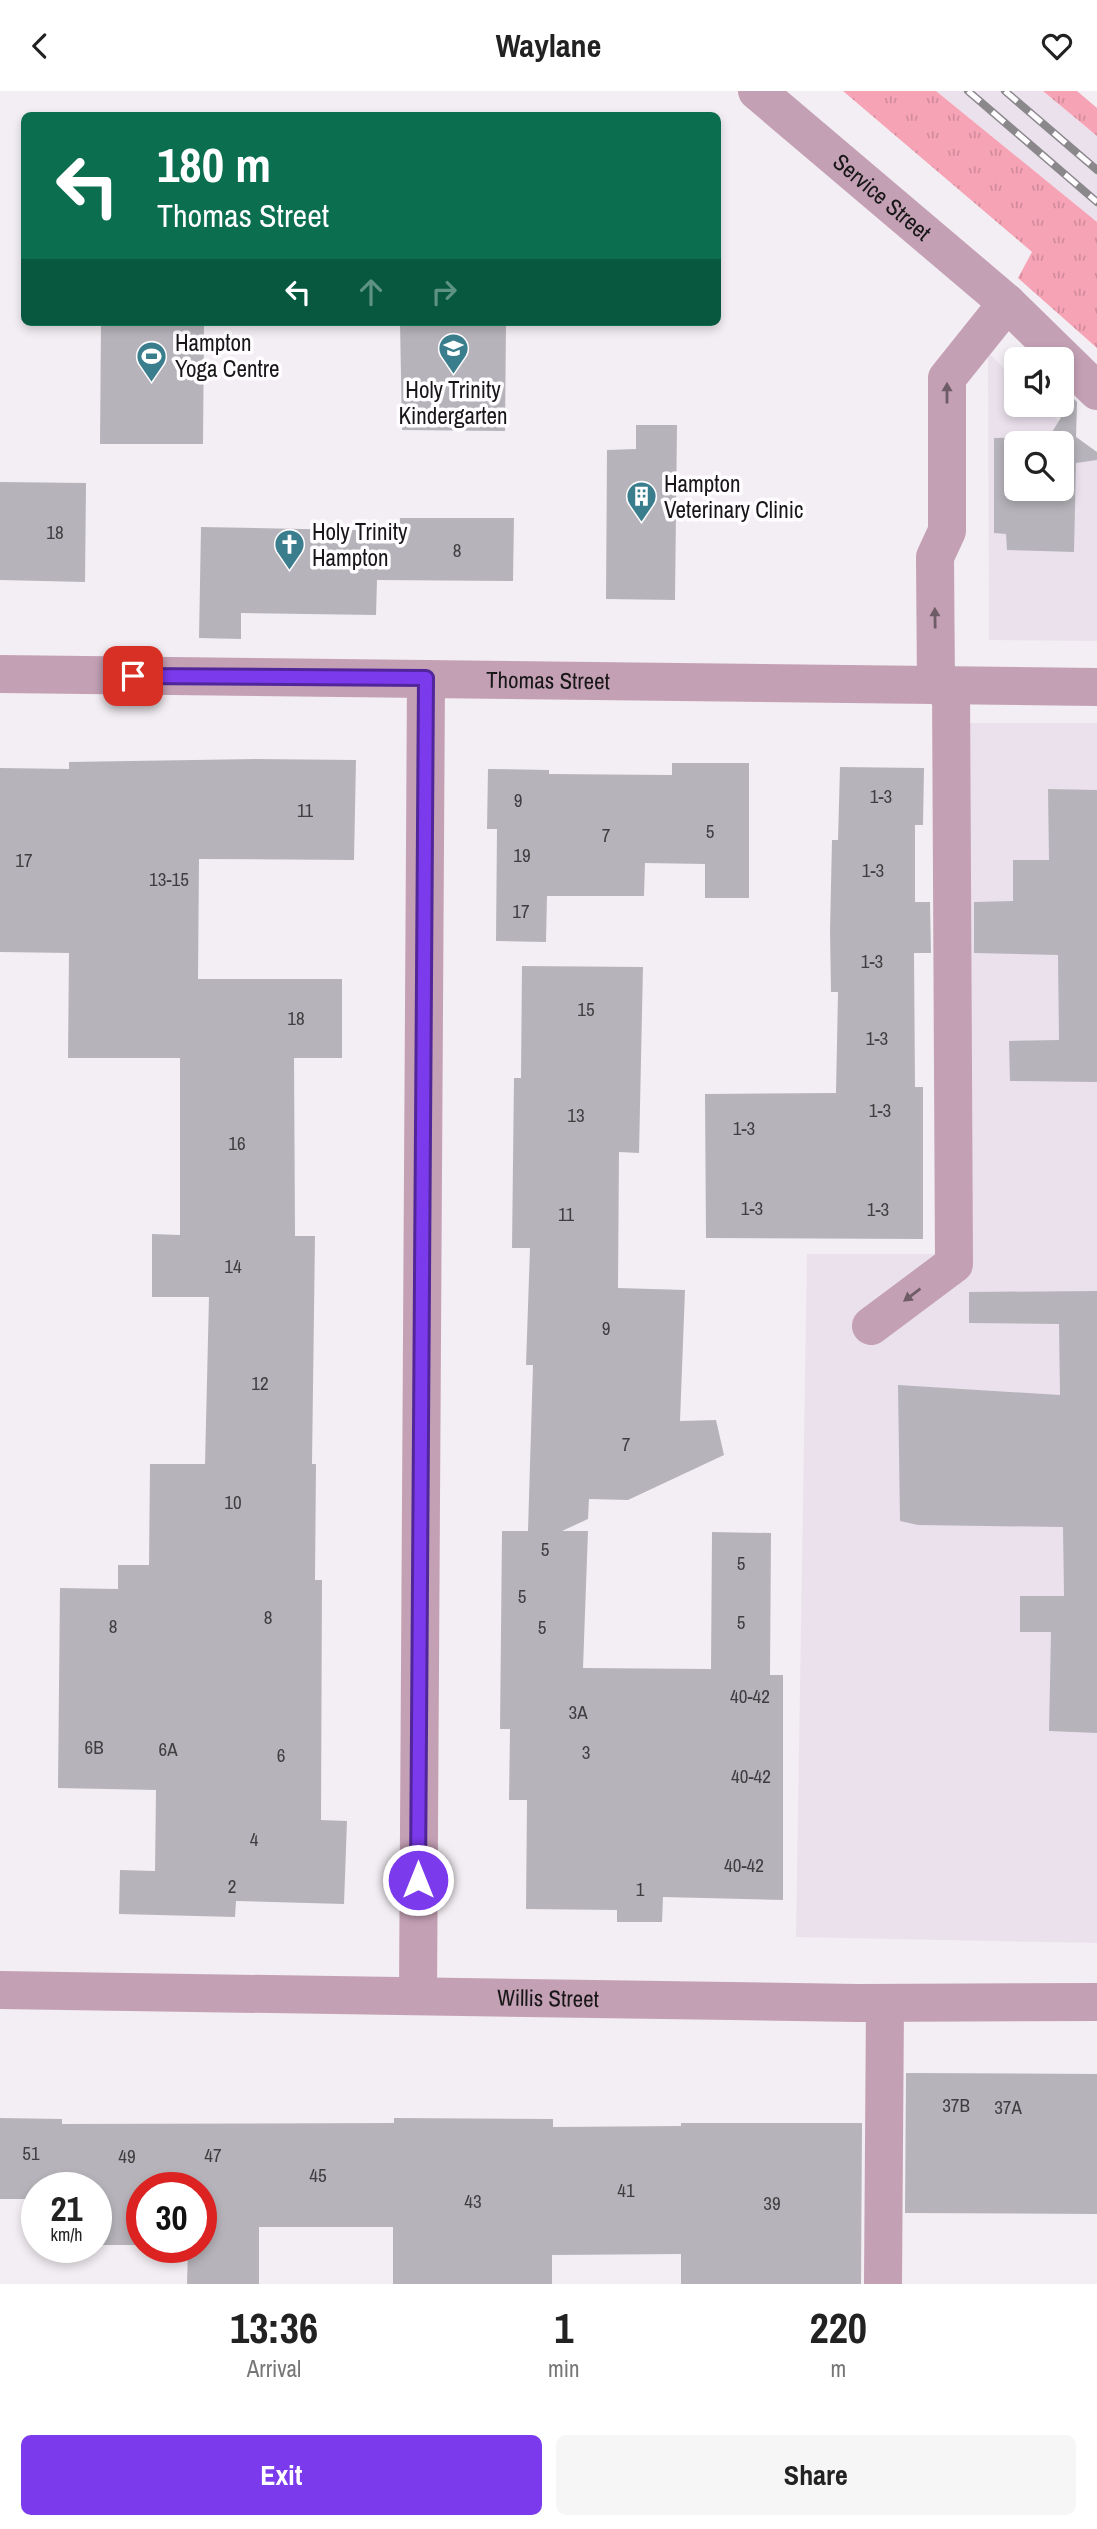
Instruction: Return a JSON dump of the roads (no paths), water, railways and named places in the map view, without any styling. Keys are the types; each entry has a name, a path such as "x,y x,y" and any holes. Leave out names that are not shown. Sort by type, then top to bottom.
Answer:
{"street":[{"name":"Service Street","path":"757,91 1007,303 1097,391"},
{"name":"Service Street","path":"1007,303 1097,364"},
{"path":"871,1326 954,1264 943,686 935,557 947,531 947,378 1007,303"},
{"name":"Thomas Street","path":"0,674 1097,687"},
{"path":"418,1996 426,678"},
{"name":"Willis Street","path":"0,1990 885,2003 1097,2002"},
{"path":"883,2284 885,2003"}],"railway":[{"path":"968,91 1097,202"},
{"path":"1005,91 1097,170"}],"place":[{"name":"Holy Trinity Kindergarten","path":"453,376"},
{"name":"Hampton Yoga Centre","path":"152,383"},
{"name":"Hampton Veterinary Clinic","path":"641,524"},
{"name":"Holy Trinity Hampton","path":"289,572"}]}
